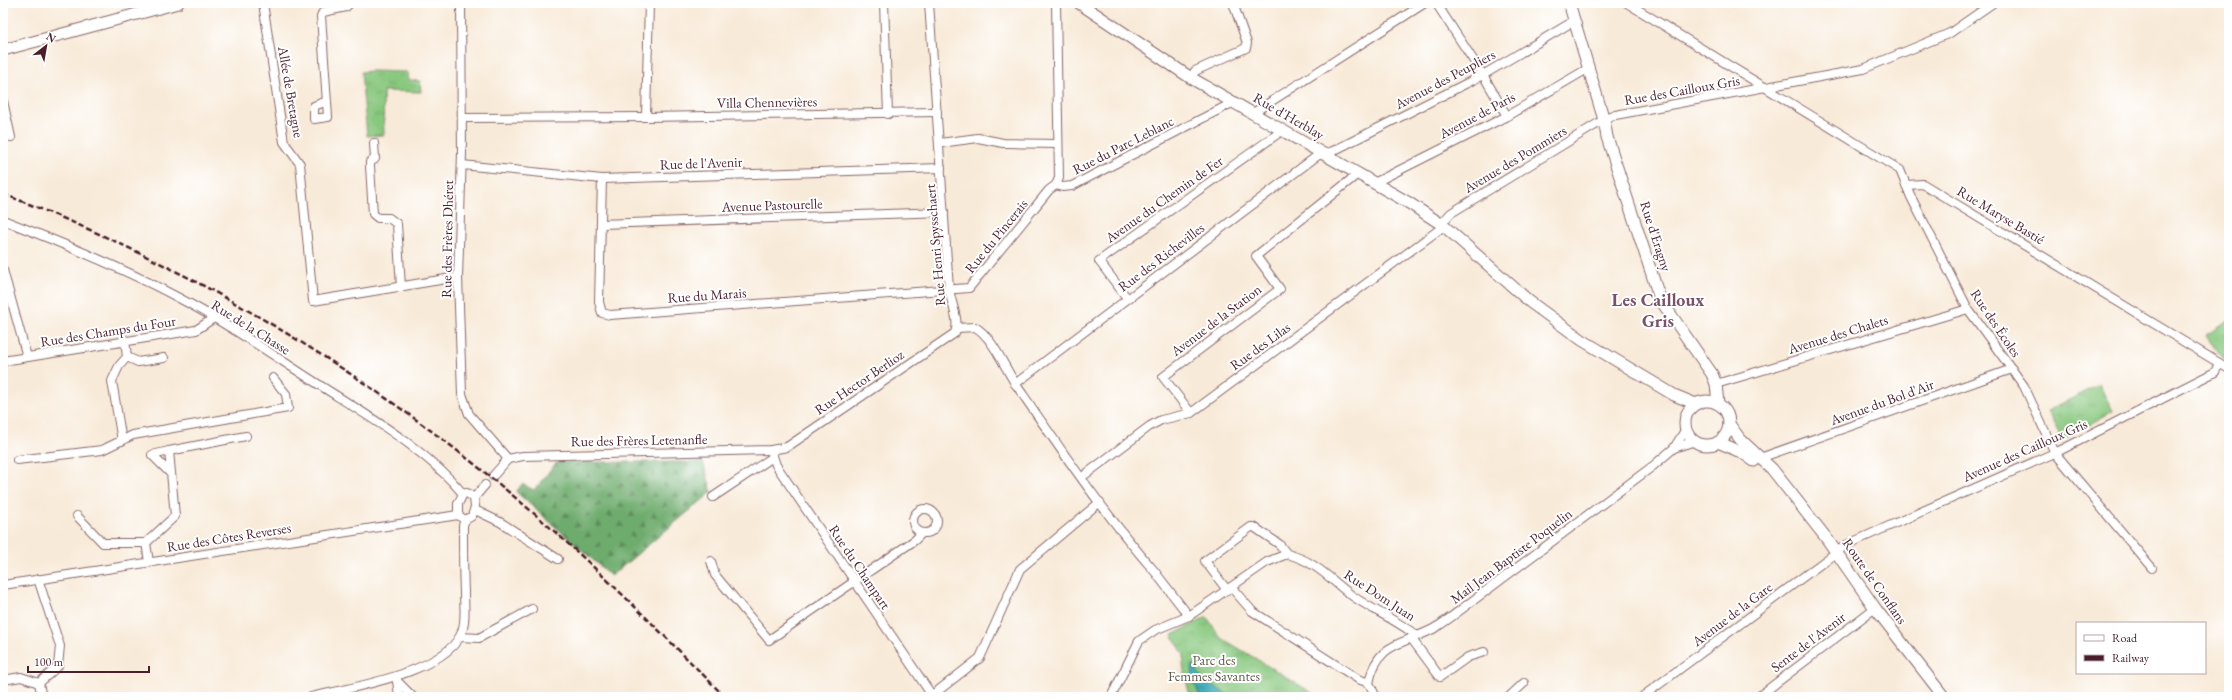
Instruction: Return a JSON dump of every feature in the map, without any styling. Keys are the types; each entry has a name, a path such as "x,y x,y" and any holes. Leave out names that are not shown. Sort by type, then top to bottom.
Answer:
{"main road":[{"path":"3,50 178,3"},
{"name":"Rue d'Herblay","path":"1079,3 1191,78 1376,182 1442,225 1530,302 1558,323 1582,340 1674,395"},
{"name":"Rue d'Eragny","path":"1569,3 1604,120 1607,136 1662,302 1712,374 1716,384 1718,404"},
{"path":"1674,395 1696,404"},
{"path":"1674,395 1686,424 1695,441 1706,445 1718,442 1727,431 1729,424 1726,412 1718,404 1707,401 1696,404 1691,408 1686,424"},
{"name":"Route de Conflans","path":"1729,424 1740,439 1760,458 1782,483 1836,552 1875,608 1944,697"},
{"name":"Route de Conflans","path":"1718,442 1743,453 1782,483"}],"street":[{"name":"Allée de Bretagne","path":"263,3 284,142 300,164 313,301 401,287"},
{"path":"327,101 321,16 323,12 346,7 350,3"},
{"name":"Rue des Frères Dhéret","path":"461,3 462,165 458,277 459,351 462,394 464,405 477,423 508,459"},
{"path":"646,117 649,3"},
{"path":"884,3 888,114"},
{"name":"Rue Henri Spysschaert","path":"929,3 940,143 949,289 957,328"},
{"name":"Rue du Parc Leblanc","path":"1056,3 1059,178 1056,185 1063,187 1072,186 1234,102"},
{"path":"1191,78 1195,71 1246,48 1247,43 1233,3"},
{"path":"1253,113 1425,3"},
{"path":"1436,3 1483,75 1506,116"},
{"path":"1627,3 1894,165 1900,170 1906,185"},
{"name":"Rue des Cailloux Gris","path":"1604,120 1610,116 1863,68 1950,33 1993,3"},
{"name":"Avenue des Peupliers","path":"1324,154 1483,75 1574,21"},
{"name":"Avenue de Paris","path":"1376,182 1506,116 1589,68"},
{"path":"3,101 10,137"},
{"name":"Villa Chennevières","path":"462,118 888,114 937,112"},
{"name":"Avenue des Pommiers","path":"1442,225 1451,212 1604,120"},
{"name":"Avenue du Chemin de Fer","path":"1127,298 1099,261 1283,130"},
{"path":"940,143 978,138 1003,143 1058,144"},
{"path":"374,143 375,159 370,162 373,214 378,218 389,218 397,224 401,287 458,277"},
{"name":"Rue des Richevilles","path":"1015,384 1317,156 1324,154"},
{"name":"Rue de l'Avenir","path":"462,165 602,179 941,168"},
{"name":"Avenue de la Station","path":"1191,413 1163,377 1280,289 1256,256 1359,173"},
{"name":"Rue du Marais","path":"602,179 599,308 602,313 610,315 949,289"},
{"name":"Rue Maryse Bastié","path":"1906,185 1923,184 2229,369"},
{"name":"Rue du Pincerais","path":"949,289 969,288 973,285 1049,190 1056,185"},
{"name":"Rue des Écoles","path":"1906,185 1968,309 2024,386 2055,453 2152,568"},
{"name":"Avenue Pastourelle","path":"601,224 944,212"},
{"name":"Rue de la Chasse","path":"3,220 109,264 177,297 214,318 377,422 437,468 462,494"},
{"name":"Rue des Lilas","path":"1086,474 1150,426 1161,420 1191,413 1442,225"},
{"path":"3,270 27,357"},
{"name":"Avenue des Chalets","path":"1716,384 1968,309"},
{"name":"Rue des Champs du Four","path":"3,361 125,340 196,330 214,318"},
{"path":"957,328 975,327 981,330 1015,384 1100,502 1189,616"},
{"name":"Rue Hector Berlioz","path":"713,497 772,454 787,446 949,337 957,328"},
{"path":"122,441 112,382 119,366 127,357 125,340"},
{"path":"127,357 138,362 164,358"},
{"name":"Avenue des Cailloux Gris","path":"1836,552 1851,542 2055,453 2214,372 2219,363"},
{"name":"Avenue du Bol d'Air","path":"1760,458 2012,369"},
{"path":"17,460 102,450 133,435 288,408 286,394 272,378"},
{"name":"Mail Jean Baptiste Poquelin","path":"1674,448 1686,424"},
{"path":"171,474 152,455 246,436"},
{"name":"Mail Jean Baptiste Poquelin","path":"1369,683 1372,668 1380,655 1392,645 1434,628 1464,608 1674,448 1695,441"},
{"path":"77,516 104,543 146,543 175,516 169,451"},
{"name":"Rue des Frères Letenanfle","path":"508,459 523,456 772,454"},
{"name":"Rue du Champart","path":"772,454 776,466 932,696"},
{"path":"493,476 508,459"},
{"path":"462,518 472,516 475,510 474,498 485,485"},
{"path":"311,697 396,679 449,651 460,637 464,621 463,525 458,504 462,494 467,494 474,498"},
{"path":"932,696 980,658 1020,569 1100,502"},
{"path":"475,510 500,522 558,559"},
{"name":"Rue des Côtes Reverses","path":"3,585 149,562 462,518"},
{"path":"1111,697 1139,641 1155,630 1189,616 1229,588 1267,562 1287,554 1279,544 1254,527 1251,527 1205,561 1229,588 1252,611 1358,679 1369,683 1376,697"},
{"path":"711,561 715,575 769,640 915,540 922,533"},
{"path":"146,543 149,562"},
{"name":"Avenue de la Gare","path":"1642,697 1836,552"},
{"name":"Rue Dom Juan","path":"1287,554 1303,558 1352,596 1402,624 1414,637 1440,676 1468,657 1484,652"},
{"path":"38,579 60,646 58,666 40,683"},
{"name":"Sente de l'Avenir","path":"1758,697 1875,608"},
{"path":"460,637 479,638 532,609"},
{"path":"3,680 21,677 40,683"},
{"path":"396,679 399,697"},
{"path":"396,679 413,697"},
{"path":"39,697 41,693 40,683"},
{"path":"1509,697 1524,683"}],"green space":[{"path":"361,72 407,72 408,80 420,81 421,92 383,91 384,135 367,136"},
{"path":"2229,320 2229,366 2206,335"},
{"path":"2099,384 2113,411 2063,439 2048,411"},
{"path":"557,462 703,462 712,492 611,576 516,492 522,484 534,490"},
{"name":"Parc des Femmes Savantes","path":"1207,617 1220,637 1319,697 1190,697 1183,666 1184,655 1172,635"}],"water":[{"path":"1192,663 1204,681 1232,697 1200,697 1193,679"}],"railway":[{"path":"3,194 138,252 204,286 333,362 394,404 454,448 567,542 621,593 725,697"}],"district":[{"name":"Les Cailloux Gris","path":"1658,309"}]}
